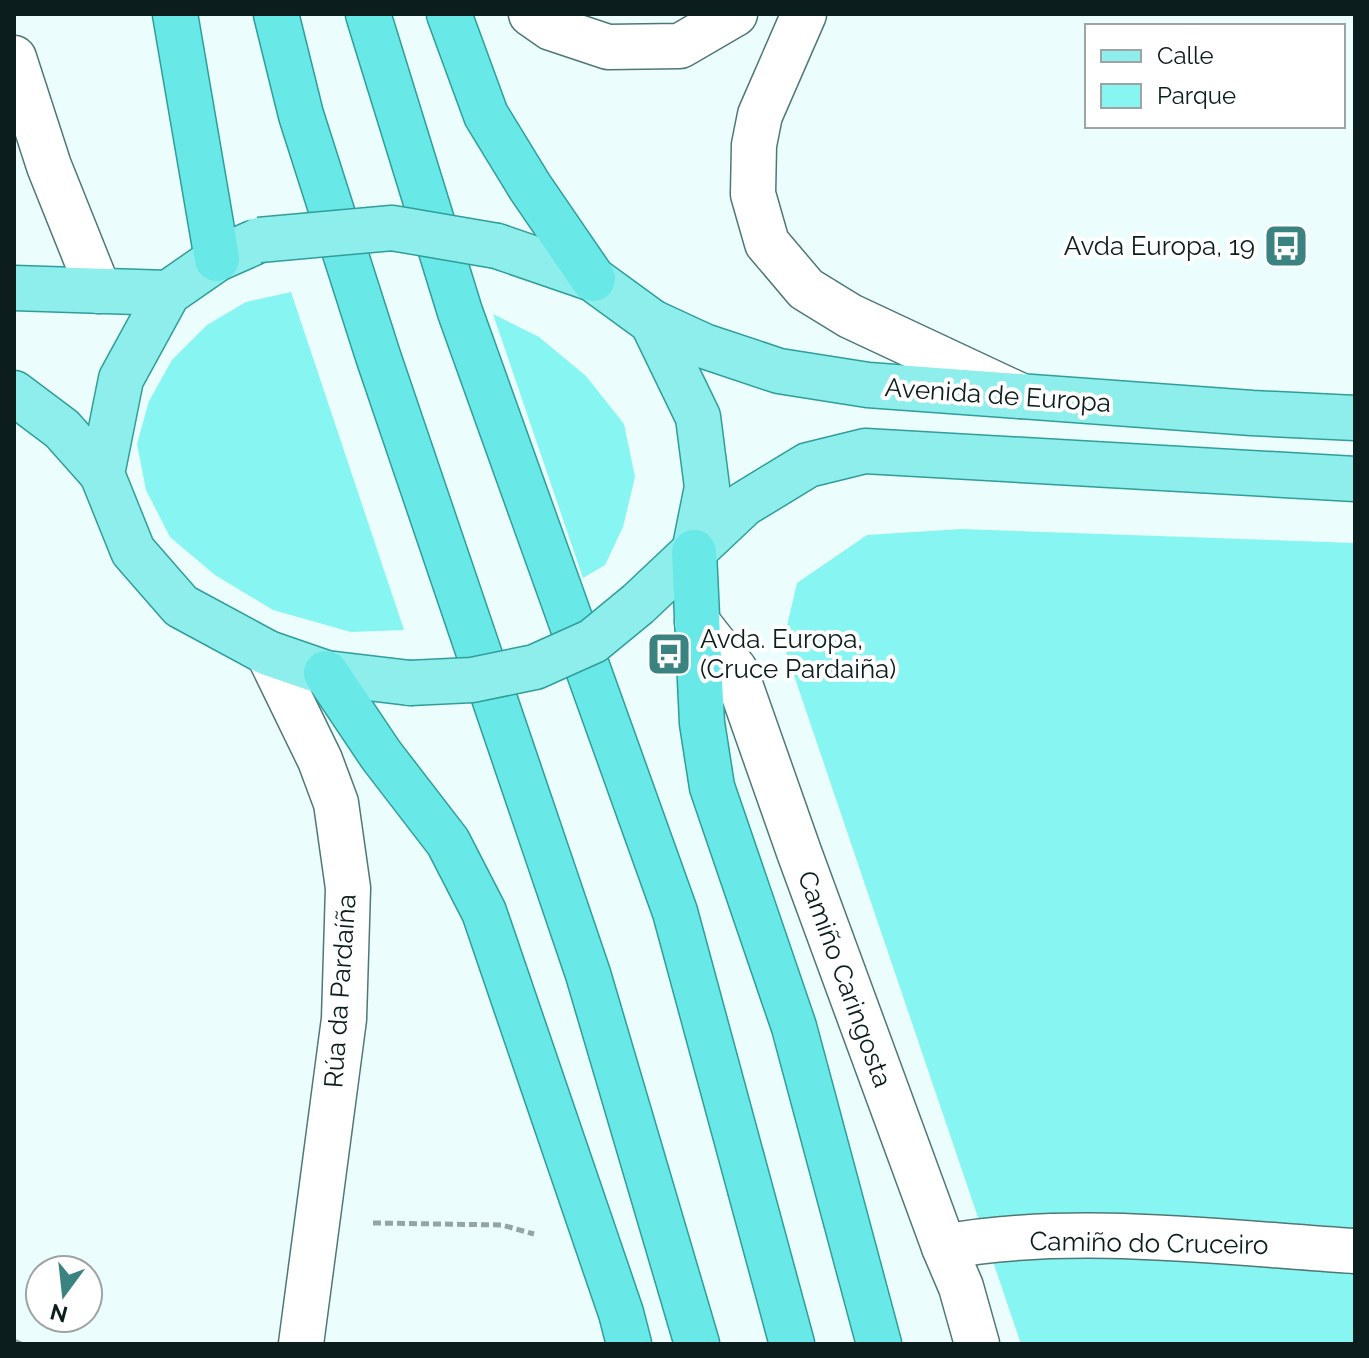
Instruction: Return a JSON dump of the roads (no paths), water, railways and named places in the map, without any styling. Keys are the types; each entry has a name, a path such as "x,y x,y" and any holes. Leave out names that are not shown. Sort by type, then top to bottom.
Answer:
{"highway":[{"path":"175,14 217,259"},
{"path":"276,14 301,115 378,356 588,974 697,1344"},
{"path":"368,14 460,312 675,912 792,1344"},
{"path":"449,14 486,115 530,187 593,279"},
{"path":"694,552 702,723 712,787 794,1027 879,1344"},
{"path":"326,673 381,755 448,842 484,912 629,1344"}],"main road":[{"name":"Avenida de Europa","path":"168,293 217,259 259,240 392,228 497,246 593,279 652,322 704,346 779,371 868,385 1355,418"},
{"path":"14,288 168,293 121,379 102,474"},
{"path":"652,322 698,417 707,487 694,552"},
{"path":"14,393 62,429 102,474 133,551 181,606 268,653 326,673 410,683 472,680 535,667 593,641 638,604 744,504 808,465 865,451 1355,479"}],"street":[{"path":"531,14 551,28 608,47 680,46 735,14"},
{"path":"804,14 760,115 754,145 753,194 767,243 806,289 850,316 1023,397"},
{"path":"14,58 45,154 99,291"},
{"name":"Camiño Caringosta","path":"697,622 735,670 961,1287 977,1344"},
{"name":"Rúa da Pardaíña","path":"268,653 320,760 336,803 348,888 344,1019 301,1344"},
{"name":"Camiño do Cruceiro","path":"944,1247 1075,1237 1190,1240 1355,1251"}],"place":[{"name":"Avda Europa, 19","path":"1286,246"},
{"name":"Avda. Europa, (Cruce Pardaiña)","path":"669,654"}]}
